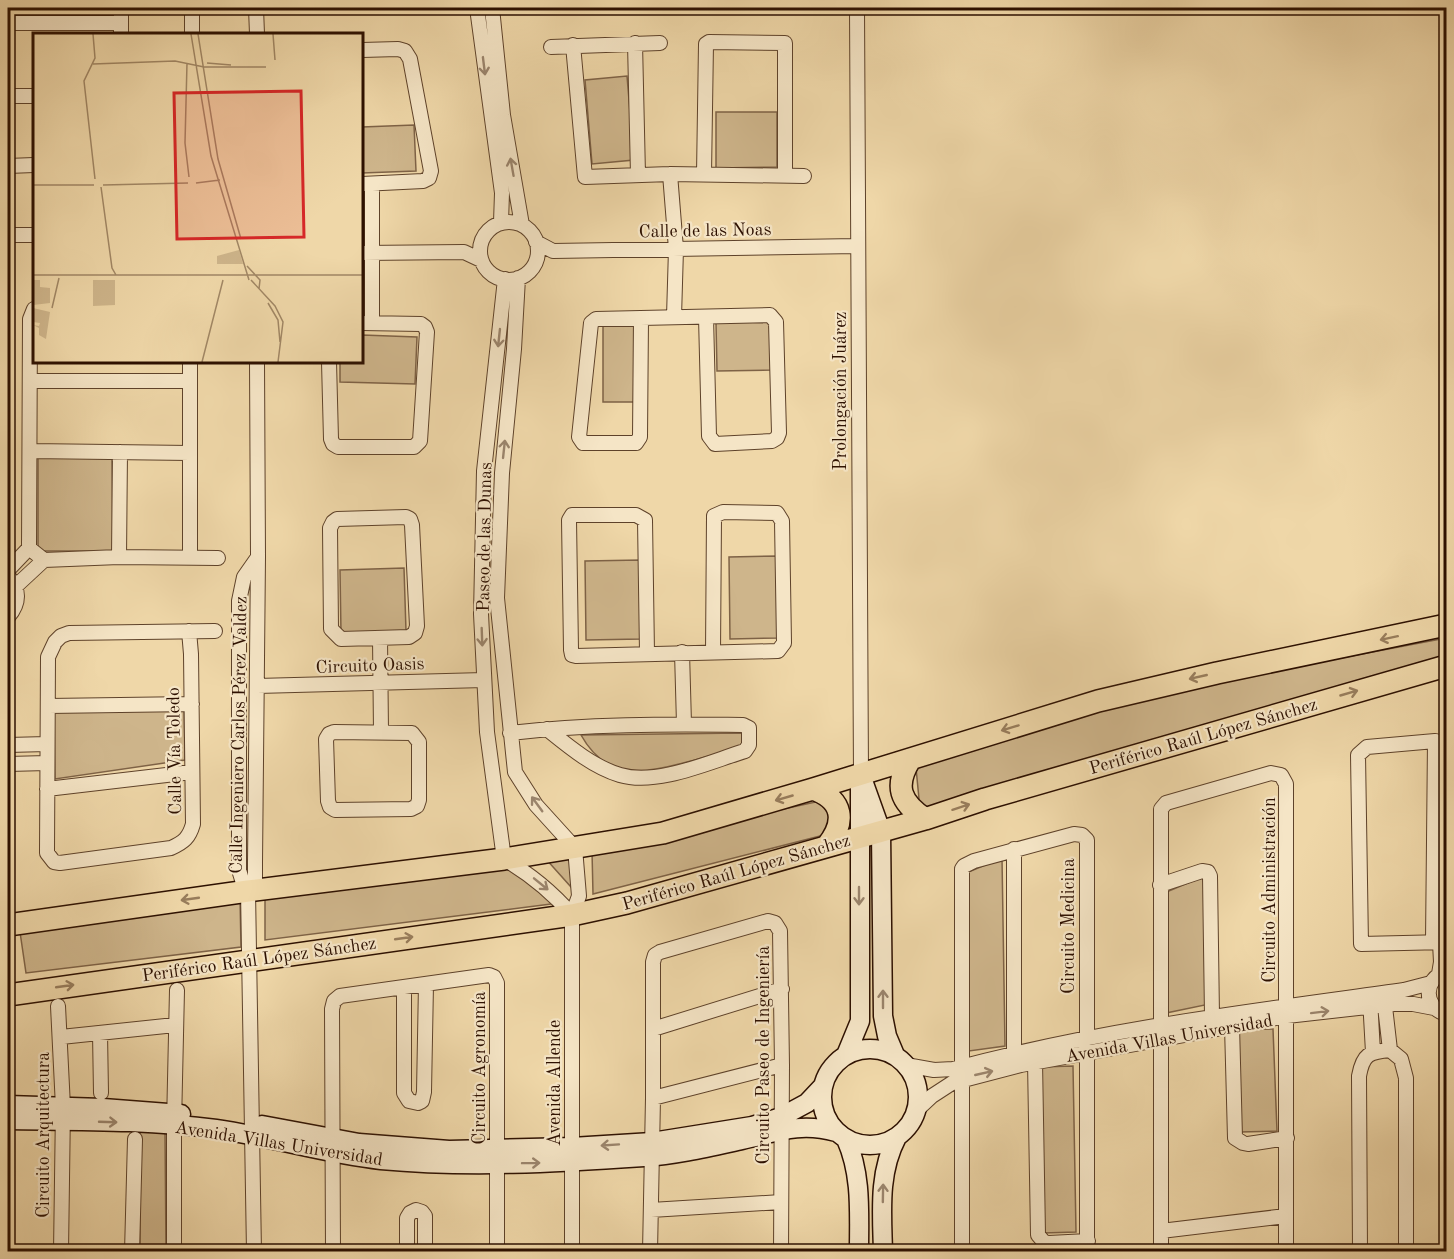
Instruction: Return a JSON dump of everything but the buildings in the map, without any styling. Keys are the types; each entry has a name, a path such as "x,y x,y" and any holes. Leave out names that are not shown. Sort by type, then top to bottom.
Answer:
{"main road":[{"path":"8,925 248,891 504,859 663,833 861,775 1098,700 1446,625"},
{"name":"Periférico Raúl López Sánchez","path":"8,995 572,915 627,903 925,819 996,796 1446,666"},
{"path":"910,760 903,770 902,793 906,803 925,819"},
{"path":"813,789 830,797 839,812 838,830 827,846"}],"street":[{"path":"8,23 121,29 121,8"},
{"path":"192,8 192,33"},
{"path":"256,8 256,33"},
{"path":"477,8 502,193 501,222"},
{"path":"492,8 503,115 522,225"},
{"name":"Prolongación Juárez","path":"857,8 856,246 861,775"},
{"path":"704,174 706,44 709,42 784,42 785,176"},
{"path":"635,43 638,175"},
{"path":"551,47 660,43"},
{"path":"573,45 585,177 670,174 804,176"},
{"path":"329,363 333,444 338,447 414,447 418,445 427,332 426,327 421,324 367,323 367,184 423,182 429,178 431,171 410,59 405,51 398,49 363,50"},
{"path":"8,96 33,96"},
{"path":"8,166 33,165"},
{"path":"670,174 676,249 674,317"},
{"path":"366,253 464,252 481,260 490,273 511,279 531,269 537,255 533,235 522,225 512,222 501,222 488,230 480,243 464,252"},
{"path":"8,235 33,235"},
{"name":"Calle de las Noas","path":"536,242 553,251 856,246"},
{"path":"480,243 481,260"},
{"path":"535,262 553,251"},
{"name":"Paseo de las Dunas","path":"504,859 492,776 484,680 482,597 484,471 511,279"},
{"name":"Paseo de las Dunas","path":"511,279 514,349 502,473 497,598 510,733 515,772 536,805 575,848"},
{"path":"8,570 29,548 30,319 33,312"},
{"path":"641,318 640,436 636,443 583,443 580,441 581,414 593,320 641,318 674,317 770,315 776,322 779,433 772,441 714,444 709,436 706,317"},
{"path":"190,363 190,557"},
{"name":"Calle Ingeniero Carlos Pérez Valdez","path":"254,1251 248,891 255,881 257,363"},
{"path":"30,381 190,381"},
{"path":"30,451 190,453"},
{"path":"119,557 120,452"},
{"path":"647,653 645,520 636,515 572,515 569,520 571,650 572,655 576,656 778,651 784,643 782,520 777,513 723,512 714,516 713,652"},
{"path":"406,517 411,519 417,626 409,637 380,638 341,639 331,629 330,528 337,519 406,517"},
{"path":"29,548 44,560"},
{"path":"8,617 15,609 18,600 12,581 44,560 119,557 218,558"},
{"path":"248,891 239,870 239,601 243,577 258,557"},
{"path":"482,597 497,598"},
{"name":"Calle Vía Toledo","path":"189,632 193,824 190,835 185,842 171,848 60,863 51,860 47,853 48,657 51,648 61,636 69,633 215,631"},
{"path":"380,638 381,732"},
{"path":"682,652 684,724"},
{"name":"Circuito Oasis","path":"256,686 484,680"},
{"path":"48,706 192,704"},
{"path":"510,733 547,729 684,724 747,726 749,728 748,749 671,774 647,778 619,775 597,765 547,729"},
{"path":"334,732 381,732 412,733 417,737 419,742 419,800 417,806 411,809 335,810 330,807 326,739 329,734 334,732"},
{"path":"1440,942 1365,946 1360,941 1358,755 1366,747 1441,742 1440,942 1442,962 1439,976 1428,992 1429,1000 1442,1014"},
{"path":"8,745 47,744"},
{"path":"8,764 47,763"},
{"path":"47,789 192,771"},
{"path":"492,776 515,772"},
{"name":"Circuito Administración","path":"1161,1251 1161,809 1166,803 1271,773 1281,775 1286,784 1286,1251"},
{"path":"861,775 881,831 883,1016 887,1036 900,1060 913,1075 918,1099 916,1111 909,1126 897,1137 890,1151 884,1173 882,1251"},
{"path":"846,1055 860,1021 861,775"},
{"name":"Circuito Medicina","path":"962,1251 962,869 974,861 1014,849 1074,834 1082,835 1087,840 1087,1246 1049,1244 1038,1235 1035,1062"},
{"name":"Avenida Allende","path":"572,1251 572,915 579,896 575,848"},
{"path":"1014,849 1014,1054"},
{"path":"504,859 535,878 572,915"},
{"path":"1160,885 1202,870 1208,872 1210,876 1212,1016"},
{"name":"Circuito Paseo de Ingeniería","path":"650,1251 653,962 655,955 771,921 778,925 780,931 782,989 781,1251"},
{"name":"Circuito Agronomía","path":"333,1251 332,1009 334,1001 340,996 489,975 496,980 497,1251"},
{"name":"Avenida Villas Universidad","path":"916,1111 962,1073 1014,1054 1086,1037 1212,1016 1287,1011 1377,999 1411,989 1439,976"},
{"path":"404,988 404,1093 409,1101 418,1103 422,1101 424,1092 426,984"},
{"path":"653,1029 782,989"},
{"path":"174,1251 177,990"},
{"path":"1377,999 1390,1050 1401,1059 1406,1078 1406,1251"},
{"path":"1373,1052 1377,999"},
{"name":"Avenida Villas Universidad","path":"1377,999 1413,1004 1442,1014"},
{"path":"57,1006 61,1037"},
{"name":"Avenida Villas Universidad","path":"900,1060 934,1070 962,1073 1232,1026 1287,1011"},
{"name":"Circuito Arquitectura","path":"61,1251 63,1114 61,1037 175,1025"},
{"path":"1232,1026 1235,1138 1248,1144 1287,1138"},
{"path":"100,1033 101,1093"},
{"path":"858,1251 858,1180 852,1154 841,1136 828,1122 823,1106 823,1086 829,1071 846,1055 862,1049 870,1049 900,1060"},
{"path":"1360,1251 1359,1076 1364,1059 1373,1052 1390,1050"},
{"path":"653,1098 782,1065"},
{"name":"Avenida Villas Universidad","path":"781,1123 807,1103 823,1086"},
{"name":"Avenida Villas Universidad","path":"8,1105 63,1114"},
{"name":"Avenida Villas Universidad","path":"8,1120 103,1107 174,1119 251,1128 332,1146 449,1150 497,1157 572,1155 652,1149 752,1126 781,1123 813,1127 841,1136"},
{"path":"841,1136 864,1145 876,1145 897,1137"},
{"path":"132,1251 135,1139"},
{"path":"651,1210 781,1202"},
{"path":"407,1251 407,1218 416,1210 425,1216 425,1251"},
{"path":"1161,1231 1286,1216"}],"shaded area":[{"path":"627,76 634,160 592,164 585,80"},
{"path":"716,112 777,112 777,167 716,168"},
{"path":"414,125 416,171 363,173 363,127"},
{"path":"636,321 636,402 603,402 603,323"},
{"path":"771,321 772,370 717,371 716,323"},
{"path":"363,335 417,337 415,384 340,382 340,363 363,363"},
{"path":"38,458 112,458 113,551 38,551"},
{"path":"778,556 779,638 730,639 729,557"},
{"path":"641,560 641,639 586,640 585,561"},
{"path":"404,568 406,631 341,633 340,570"},
{"path":"1446,638 1446,657 920,809 916,768 1036,726 1193,686"},
{"path":"184,708 185,760 55,779 54,709"},
{"path":"742,733 742,747 671,766 641,771 615,767 602,761 581,735"},
{"path":"820,801 831,807 828,834 593,894 592,851"},
{"path":"1438,821 1446,823 1446,938 1438,939"},
{"path":"577,857 580,897 545,858"},
{"path":"1002,858 1005,1046 969,1051 966,873"},
{"path":"501,863 559,903 265,940 265,895"},
{"path":"1202,877 1204,881 1205,1005 1166,1013 1164,893"},
{"path":"240,898 241,947 26,973 20,932"},
{"path":"1273,1029 1277,1131 1240,1132 1235,1030"},
{"path":"1073,1066 1076,1232 1043,1233 1039,1067"},
{"path":"140,1129 165,1129 166,1251 140,1252"}]}
